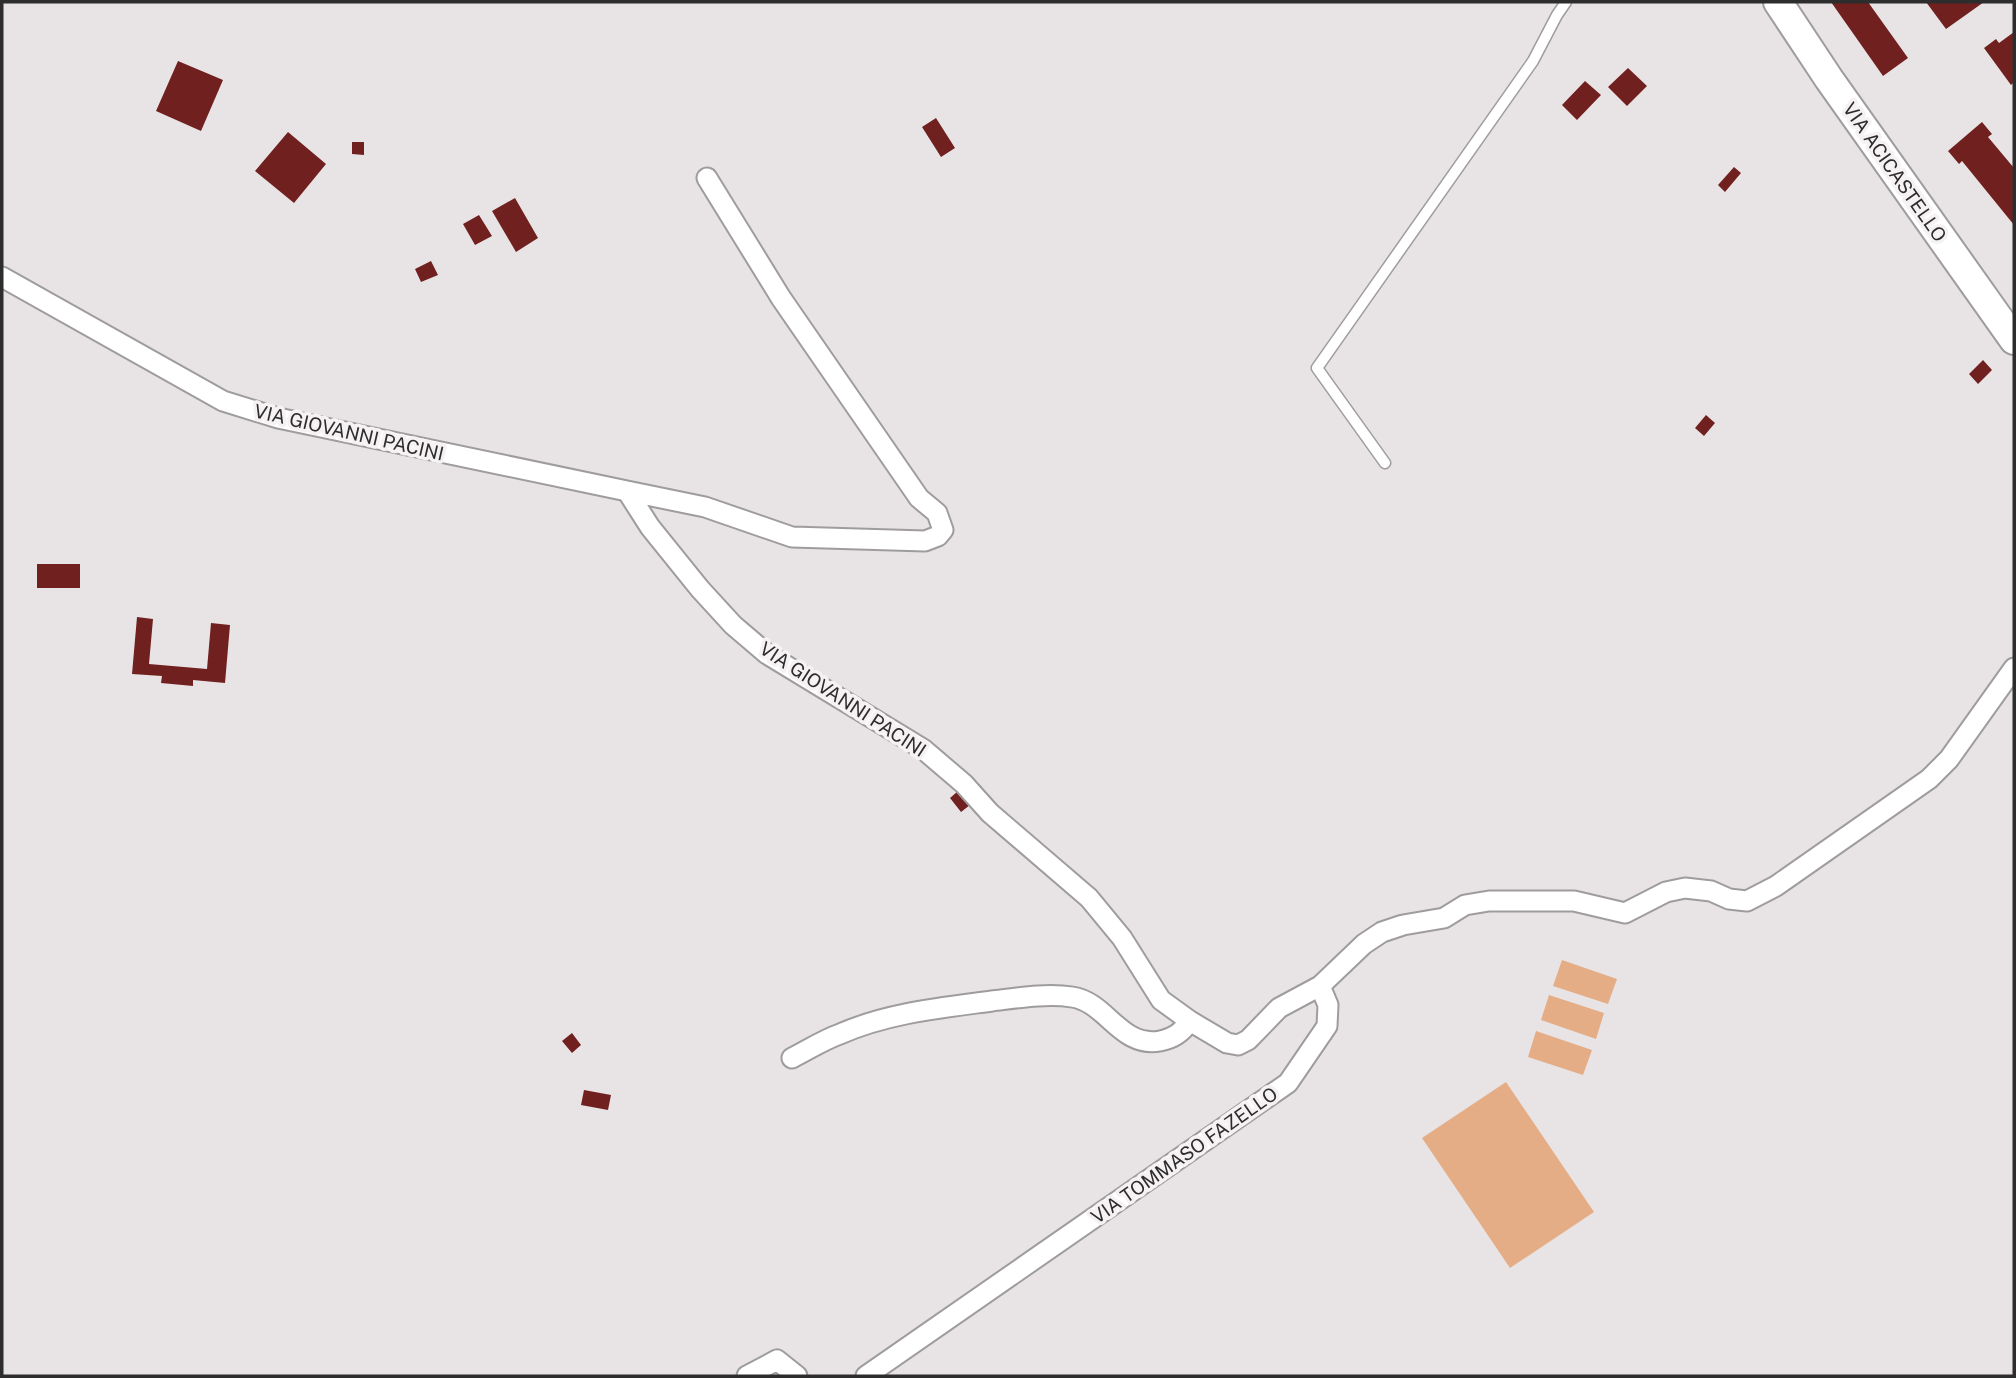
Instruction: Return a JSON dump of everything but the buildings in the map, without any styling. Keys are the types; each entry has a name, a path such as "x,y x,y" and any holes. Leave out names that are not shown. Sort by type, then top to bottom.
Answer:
{"main road":[{"name":"VIA ACICASTELLO","path":"1778,2 1829,79 2014,340"}],"street":[{"path":"627,491 705,507 792,537 925,541 938,536 943,530 937,513 919,498 781,298 707,178"},
{"name":"VIA GIOVANNI PACINI","path":"2,277 223,401 278,418 627,491 650,527 691,579 733,625 767,654 923,749 964,784 990,813 1089,898 1122,938 1161,1000 1190,1021 1227,1043 1238,1045 1248,1040 1279,1008 1320,986"},
{"path":"1320,986 1364,944 1382,932 1444,918 1465,905 1489,901 1574,901 1625,913 1666,892 1685,888 1711,891 1729,899 1747,901 1776,886 1929,779 1949,760 2014,668"},
{"name":"VIA TOMMASO FAZELLO","path":"866,1376 1288,1083 1327,1027 1328,1005 1320,986"},
{"path":"792,1058 840,1033 888,1018 924,1010 1014,998 1054,996 1080,999 1088,1002 1129,1036 1148,1042 1173,1038 1190,1021"},
{"path":"747,1376 777,1360 797,1376"}],"lane":[{"path":"1385,463 1317,369 1533,61 1566,2"}],"shaded area":[{"path":"1562,960 1617,979 1608,1004 1553,986"},
{"path":"1549,995 1604,1013 1596,1039 1541,1020"},
{"path":"1536,1031 1592,1050 1583,1075 1528,1057"},
{"path":"1506,1082 1594,1212 1510,1268 1422,1138"}]}
